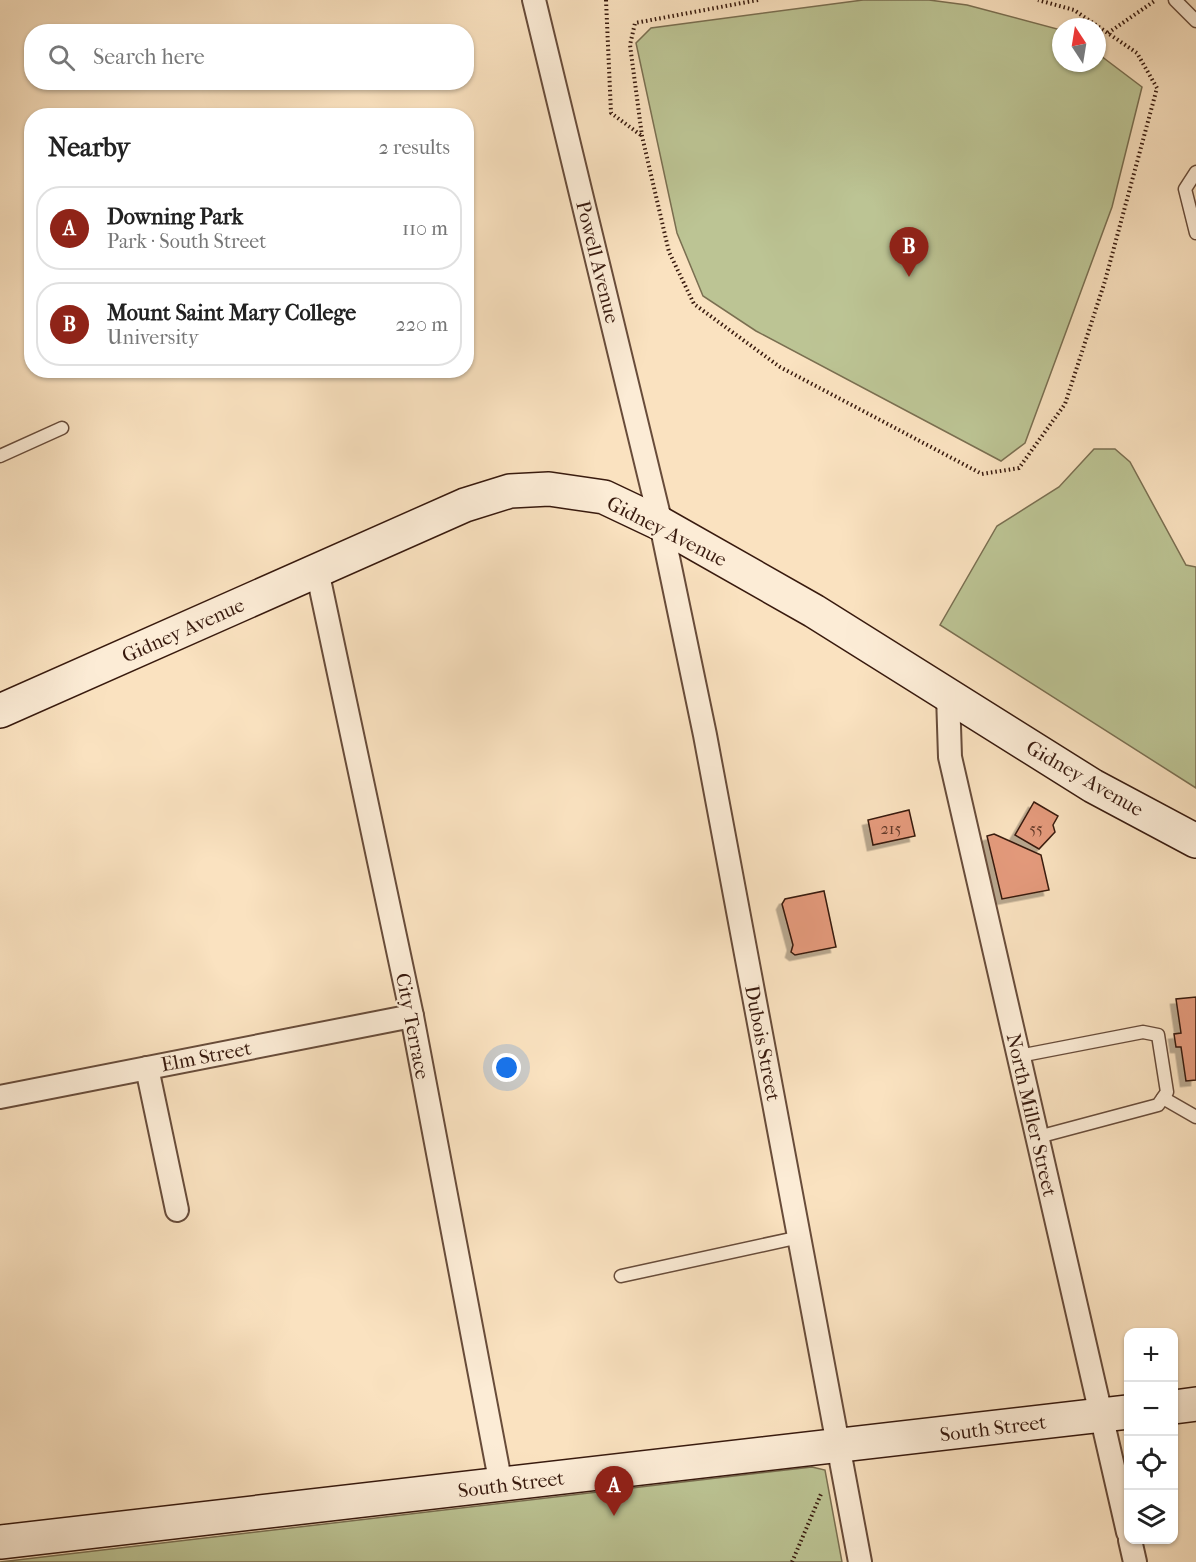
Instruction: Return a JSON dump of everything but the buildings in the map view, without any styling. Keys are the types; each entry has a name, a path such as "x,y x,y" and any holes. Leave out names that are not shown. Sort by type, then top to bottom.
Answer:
{"street":[{"name":"Powell Avenue","path":"534,0 661,524"},
{"name":"Gidney Avenue","path":"0,711 465,505 510,491 549,489 604,497 661,524 814,611 1093,786 1196,841"},
{"name":"Dubois Street","path":"661,524 705,735 860,1562"},
{"name":"City Terrace","path":"317,570 412,1016 501,1485"},
{"name":"North Miller Street","path":"948,695 950,758 1038,1137 1115,1414 1124,1496"},
{"name":"Elm Street","path":"0,1097 412,1016"},
{"path":"147,1068 177,1210"},
{"path":"1178,1406 1196,1404"},
{"name":"South Street","path":"0,1542 1115,1414"},
{"path":"1131,1544 1135,1562"}],"lane":[{"path":"1175,0 1196,21"},
{"path":"1196,172 1185,189 1196,233"},
{"path":"0,456 62,428"},
{"path":"1019,1056 1143,1032 1158,1035 1167,1092 1158,1105 1038,1137"},
{"path":"1163,1098 1196,1117"},
{"path":"621,1276 800,1237"}],"path":[{"path":"606,0 611,113 642,136"},
{"path":"758,0 635,23 630,45 642,136 669,252 694,304 780,368 982,474 1019,468 1065,404 1105,281 1157,88 1137,53 1074,10 1038,0"},
{"path":"1108,33 1153,1"},
{"path":"792,1562 823,1490"}],"green space":[{"path":"863,0 929,0 967,5 1052,28 1052,72 1106,72 1106,60 1142,87 1112,207 1025,443 1001,461 756,331 703,296 677,233 636,43 651,28"},
{"path":"1094,449 1115,449 1130,462 1186,565 1196,567 1196,788 940,625 997,526 1059,487"},
{"path":"812,1467 825,1470 842,1562 0,1562"}],"place":[{"name":"Mount Saint Mary College","path":"909,277"},
{"name":"Downing Park","path":"614,1516"}]}
